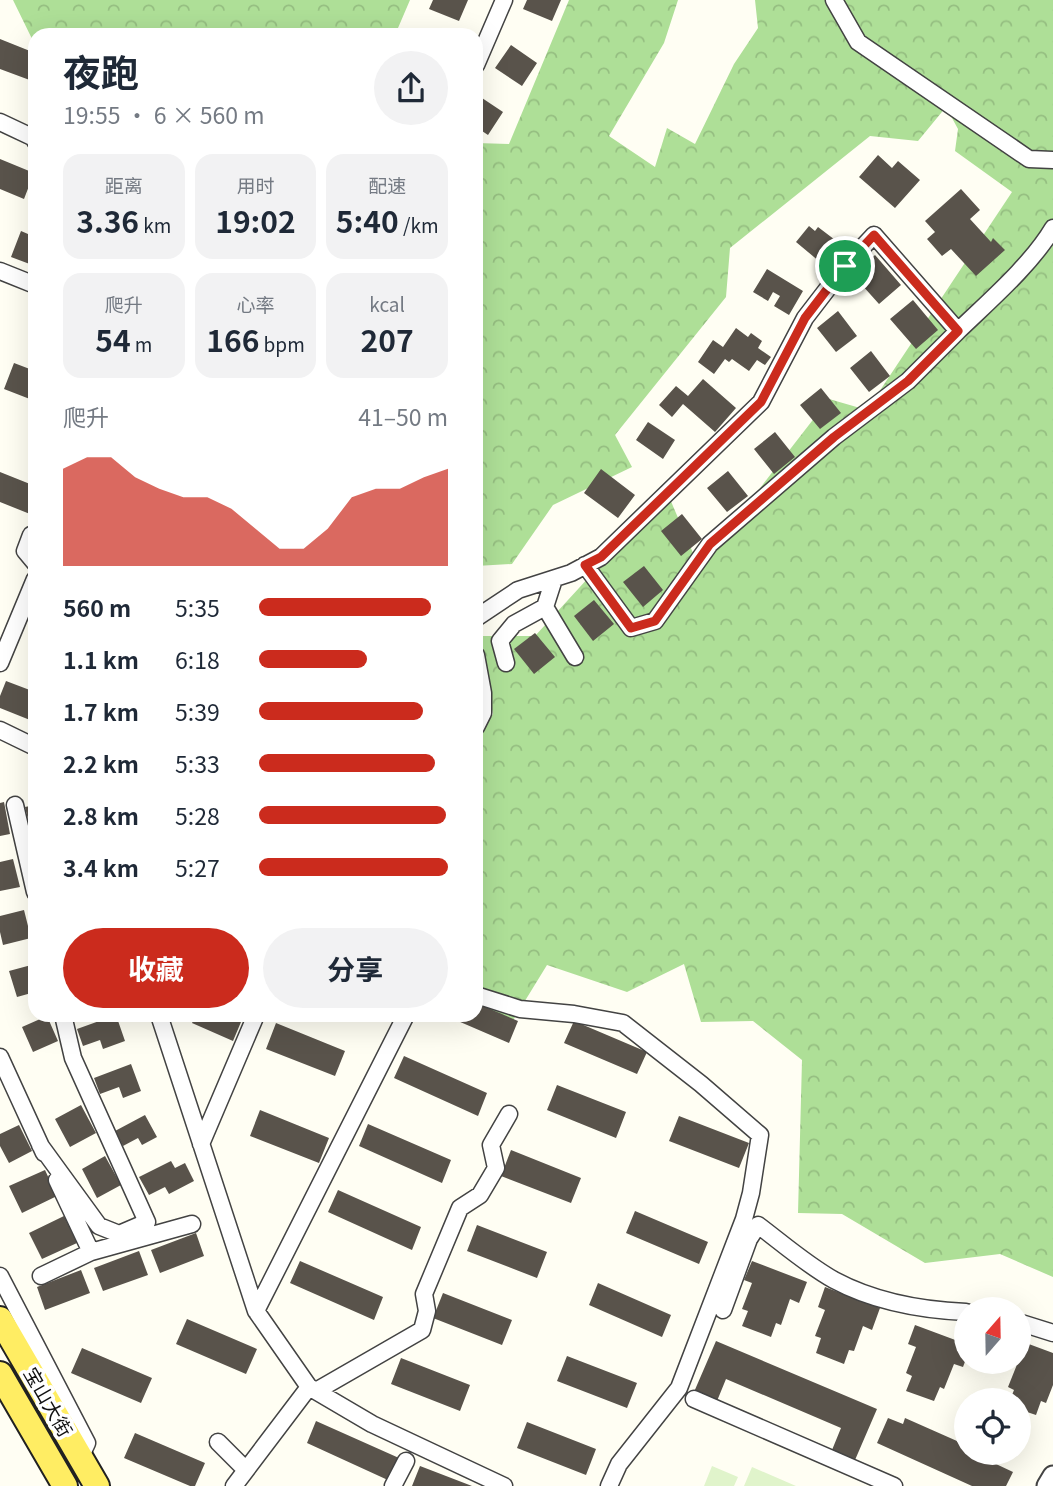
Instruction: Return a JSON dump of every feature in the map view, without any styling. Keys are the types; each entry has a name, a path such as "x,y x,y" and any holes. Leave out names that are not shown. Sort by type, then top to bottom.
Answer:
{"main road":[{"name":"宝山大街","path":"0,1319 97,1486"},
{"name":"宝山大街","path":"0,1374 65,1486"}],"street":[{"path":"483,49 504,0"},
{"path":"834,0 858,42 1029,159 1053,160"},
{"path":"0,122 28,135"},
{"path":"585,565 631,628 655,621 710,544 834,437 908,381 1011,280 1053,228"},
{"path":"483,613 518,590 571,573 601,557 761,402 805,318 845,266 874,235 958,331"},
{"path":"0,271 28,282"},
{"path":"506,663 500,641 514,624 545,607 554,579"},
{"path":"0,663 28,596"},
{"path":"545,607 575,657"},
{"path":"483,693 483,713"},
{"path":"0,730 28,744"},
{"path":"15,805 28,862"},
{"path":"483,997 520,1009 574,1014 622,1023 701,1084 760,1135 744,1219 679,1388 619,1464 609,1486"},
{"path":"40,1145 99,1226 119,1234 147,1222 73,1058 65,1022"},
{"path":"161,1022 256,1311 313,1389 372,1424 504,1486"},
{"path":"201,1144 253,1022"},
{"path":"256,1311 402,1022"},
{"path":"0,1057 92,1252"},
{"path":"234,1486 313,1389 422,1329 427,1311 424,1294 460,1208 480,1195 496,1168 491,1145 509,1114"},
{"path":"41,1276 92,1252 192,1224"},
{"path":"723,1310 749,1239 758,1225 833,1279 873,1297 932,1310 954,1311"},
{"path":"0,1276 87,1443 80,1458"},
{"path":"1031,1326 1053,1333"},
{"path":"694,1399 894,1486"},
{"path":"218,1442 246,1470"},
{"path":"394,1486 406,1461"},
{"path":"1047,1486 1053,1476"}],"green space":[{"path":"13,0 410,0 398,28 28,28 28,31"},
{"path":"569,0 678,0 664,43 609,136 655,167 667,128 695,144 734,64 758,28 755,0 1053,0 1053,1277 1000,1254 925,1263 842,1214 798,1213 802,1060 753,1021 701,1022 684,964 627,992 547,965 504,1035 483,1010 483,729 493,714 483,668 483,636 535,636 667,492 699,567 829,399 867,410 1012,192 955,151 958,129 946,107 918,141 870,136 730,248 726,297 615,435 632,467 553,505 512,564 483,566 483,143 509,144"},
{"path":"712,1466 738,1477 734,1486 704,1486"},
{"path":"752,1467 796,1486 744,1486"}],"building":[{"path":"433,0 468,0 459,21 429,9"},
{"path":"527,0 561,0 552,21 523,9"},
{"path":"0,39 28,50 28,79 0,69"},
{"path":"511,45 537,63 522,86 495,68"},
{"path":"483,99 503,112 488,135 483,132"},
{"path":"878,155 892,168 898,161 920,180 895,208 859,177"},
{"path":"0,159 28,171 28,189 24,199 0,189"},
{"path":"961,189 980,210 970,219 991,242 993,238 1005,250 976,276 951,249 942,256 927,239 935,232 925,221"},
{"path":"809,226 815,231 818,227 843,246 826,267 796,242"},
{"path":"21,231 28,234 28,263 11,257"},
{"path":"875,255 901,285 879,304 853,275"},
{"path":"767,269 803,291 789,315 774,306 780,296 773,292 768,301 753,292"},
{"path":"913,300 938,330 916,349 890,319"},
{"path":"838,311 857,336 836,352 817,328"},
{"path":"736,328 748,337 751,333 762,341 758,348 771,357 765,365 757,360 749,371 732,359 729,362 725,359 714,374 698,362 713,340 723,347"},
{"path":"871,351 890,376 869,392 850,368"},
{"path":"14,363 28,368 28,398 4,389"},
{"path":"703,379 736,408 715,432 683,404 672,417 659,405 676,386 688,396"},
{"path":"821,388 841,413 820,429 800,405"},
{"path":"648,422 675,440 663,459 636,440"},
{"path":"775,432 795,457 774,474 754,449"},
{"path":"601,469 635,495 618,518 584,493"},
{"path":"728,471 748,496 727,512 707,488"},
{"path":"0,472 28,483 28,513 0,502"},
{"path":"682,514 702,539 681,556 661,531"},
{"path":"644,566 663,590 643,607 623,582"},
{"path":"594,600 614,624 593,641 574,616"},
{"path":"535,633 555,657 534,674 514,649"},
{"path":"6,681 28,689 28,719 0,708 0,696"},
{"path":"4,802 10,834 0,836 0,803"},
{"path":"13,859 20,887 0,891 0,862"},
{"path":"24,910 28,939 3,945 0,916"},
{"path":"28,966 28,994 17,997 9,971"},
{"path":"483,1006 518,1021 509,1043 460,1022 483,1022"},
{"path":"574,1021 647,1052 637,1074 564,1043"},
{"path":"33,1022 50,1022 58,1041 33,1052 22,1027"},
{"path":"96,1022 118,1022 125,1041 103,1049 100,1040 83,1046 77,1029"},
{"path":"192,1022 241,1022 233,1041"},
{"path":"276,1023 345,1051 335,1076 266,1049"},
{"path":"404,1056 487,1093 478,1116 394,1078"},
{"path":"131,1064 141,1091 123,1098 119,1087 100,1094 94,1078"},
{"path":"557,1085 626,1112 616,1138 547,1110"},
{"path":"81,1105 96,1133 70,1147 55,1119"},
{"path":"260,1110 329,1138 319,1163 250,1136"},
{"path":"145,1115 157,1137 142,1145 138,1138 123,1146 115,1131"},
{"path":"679,1116 749,1143 739,1168 669,1141"},
{"path":"368,1124 451,1160 442,1183 359,1146"},
{"path":"19,1125 32,1151 9,1163 0,1146 0,1134"},
{"path":"511,1150 581,1178 571,1203 501,1176"},
{"path":"105,1156 121,1185 97,1198 82,1169"},
{"path":"171,1161 175,1168 185,1163 194,1181 169,1194 165,1187 149,1195 139,1177"},
{"path":"45,1170 57,1196 22,1213 9,1186"},
{"path":"338,1190 421,1227 412,1250 328,1212"},
{"path":"635,1211 708,1242 699,1264 626,1233"},
{"path":"64,1216 77,1243 42,1259 29,1233"},
{"path":"477,1225 547,1252 537,1278 467,1251"},
{"path":"196,1233 204,1256 160,1273 151,1250"},
{"path":"139,1251 148,1275 103,1291 94,1268"},
{"path":"300,1261 383,1297 374,1320 290,1283"},
{"path":"752,1261 807,1282 799,1303 790,1299 781,1325 776,1323 771,1337 742,1326 748,1311 742,1309 752,1283 744,1280"},
{"path":"81,1270 90,1293 45,1310 37,1287"},
{"path":"598,1283 671,1315 662,1337 589,1305"},
{"path":"825,1287 880,1308 872,1330 863,1326 854,1351 849,1350 844,1364 816,1353 821,1338 815,1336 825,1310 818,1307"},
{"path":"443,1293 512,1320 502,1345 433,1318"},
{"path":"187,1319 257,1349 246,1374 176,1344"},
{"path":"915,1325 954,1340 954,1364 944,1389 940,1387 934,1401 906,1391 912,1376 906,1373 916,1347 908,1344"},
{"path":"716,1341 877,1409 855,1460 832,1450 841,1428 726,1379 717,1401 694,1392"},
{"path":"1031,1345 1053,1353 1053,1385 1046,1403 1041,1401 1036,1415 1031,1413 1031,1388 1008,1387 1013,1374 1031,1374"},
{"path":"82,1348 152,1378 141,1403 71,1373"},
{"path":"567,1356 637,1383 627,1408 557,1381"},
{"path":"401,1358 470,1385 460,1411 391,1384"},
{"path":"888,1418 903,1424 905,1418 954,1440 954,1465 998,1465 1013,1472 1006,1486 972,1486 877,1443"},
{"path":"316,1421 399,1458 390,1481 307,1443"},
{"path":"527,1422 596,1449 586,1475 517,1448"},
{"path":"135,1433 205,1463 195,1486 124,1458"},
{"path":"420,1466 472,1486 412,1486"}],"route":[{"path":"874,235 958,331 908,381 834,437 710,544 655,621 631,628 585,565 601,557 761,402 805,318 845,266 874,235"}]}
